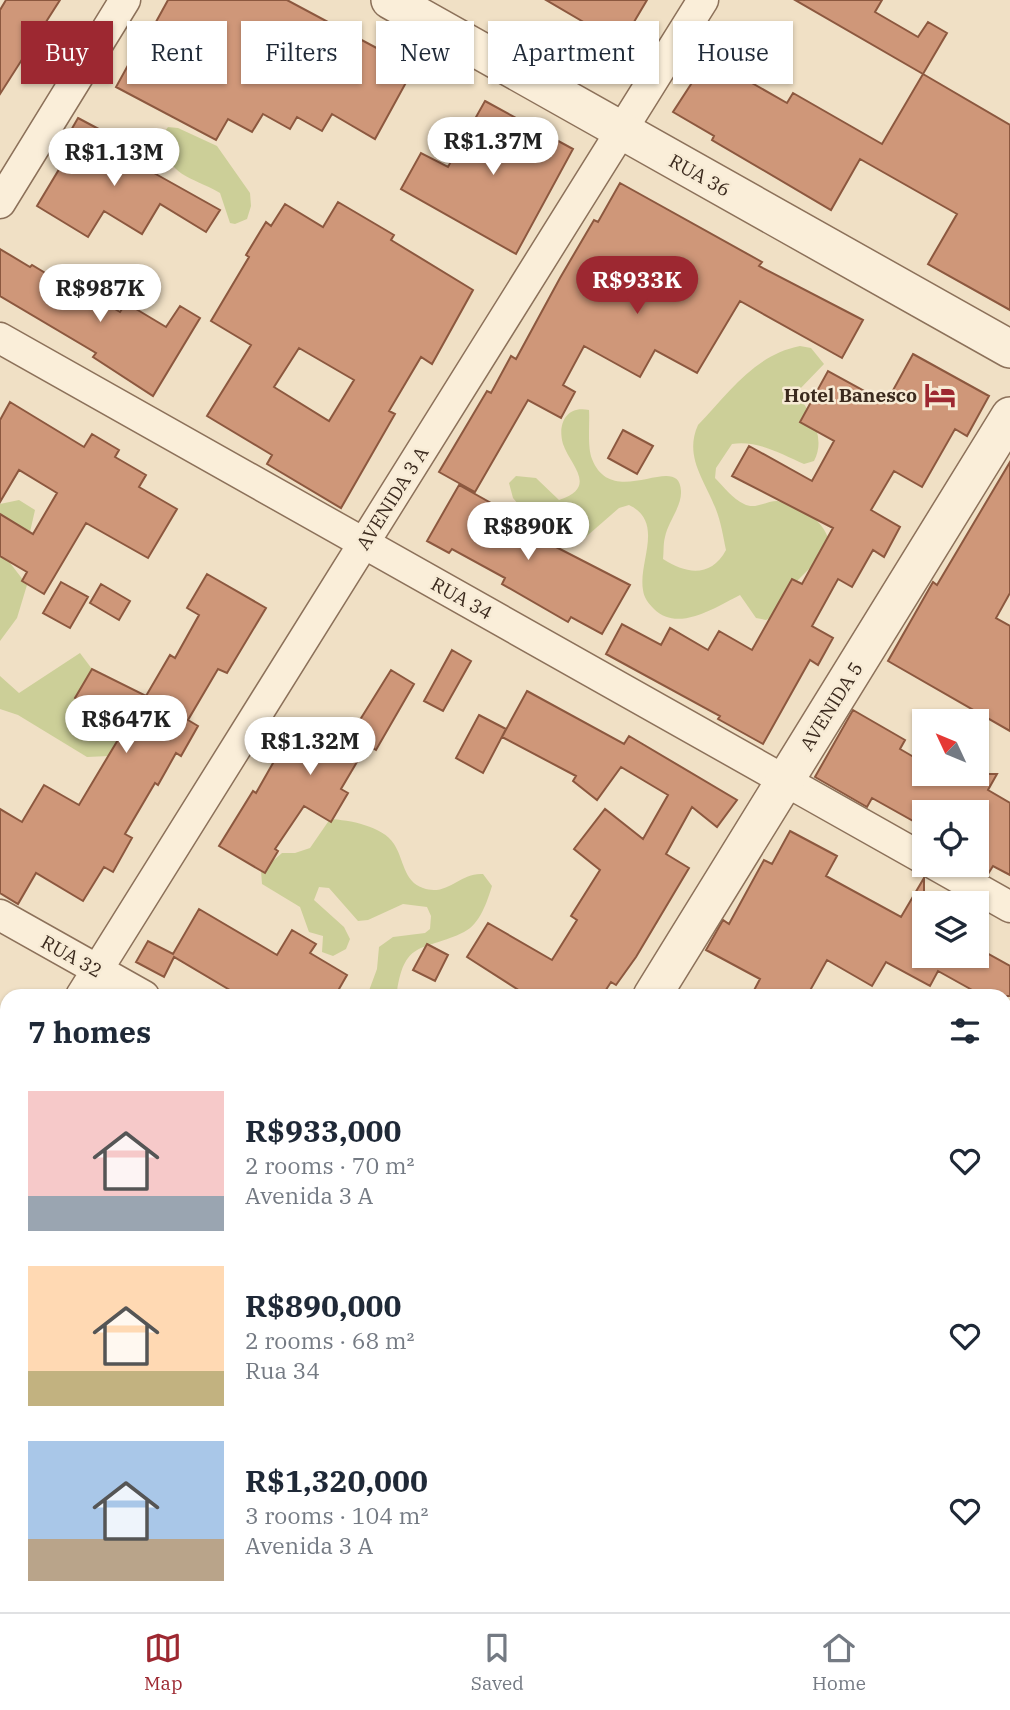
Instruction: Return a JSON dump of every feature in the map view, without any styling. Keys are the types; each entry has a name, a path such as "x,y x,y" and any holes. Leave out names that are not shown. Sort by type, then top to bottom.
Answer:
{"street":[{"path":"0,203 125,0"},
{"name":"RUA 36","path":"390,0 1010,349"},
{"name":"AVENIDA 3 A","path":"85,989 703,0"},
{"name":"RUA 34","path":"0,338 912,852"},
{"name":"AVENIDA 5","path":"656,989 1010,416"},
{"path":"957,877 1010,907"},
{"name":"RUA 32","path":"0,915 131,989"}],"green space":[{"path":"168,127 178,128 217,146 250,193 251,206 247,219 235,224 230,223 220,193 175,168 169,161 161,137"},
{"path":"800,346 811,348 824,364 797,392 815,425 819,443 814,461 804,464 760,446 732,444 716,468 715,478 736,499 748,506 777,501 800,509 820,524 828,538 813,565 782,596 780,608 774,616 766,620 756,618 740,595 697,615 674,619 664,616 650,605 644,593 642,579 648,532 640,512 629,505 619,508 580,542 541,531 513,498 509,483 516,476 536,478 559,500 577,489 579,475 563,444 561,429 570,413 581,409 589,410 590,454 602,474 614,481 629,482 669,476 677,480 681,497 667,531 663,559 680,568 698,571 706,569 720,559 726,550 717,512 694,457 694,436 698,425 743,377 769,358"},
{"path":"19,500 35,510 30,532 0,529 0,504"},
{"path":"0,550 27,585 17,618 0,641"},
{"path":"80,653 92,669 81,696 120,737 109,756 87,757 18,715 0,709 0,676 19,693"},
{"path":"330,819 356,823 374,828 389,838 416,885 432,890 440,889 475,874 483,874 492,886 482,912 470,928 418,949 411,955 405,963 398,989 370,989 377,969 379,947 393,937 425,933 430,929 431,916 427,907 403,904 368,920 358,921 329,888 319,887 314,900 344,927 350,939 346,949 333,956 322,952 323,936 309,932 300,907 262,884 261,871 282,853 295,853 310,848"}],"building":[{"path":"6,0 60,0 47,21 21,21 21,61 0,94 0,10"},
{"path":"168,0 287,0 326,21 241,21 241,84 362,84 362,40 376,48 376,84 405,84 375,139 332,114 322,131 297,117 290,129 263,114 252,132 228,119 216,140 116,87 127,67 127,84 227,84 227,21 156,21"},
{"path":"546,0 647,0 635,21 582,21"},
{"path":"795,0 882,0 875,12 918,37 928,22 947,33 923,74"},
{"path":"923,74 1010,125 1010,310 928,264 957,214 860,159 831,210 712,140 714,136 673,112 691,84 754,84 787,103 793,93 882,144"},
{"path":"485,101 573,149 516,254 401,189 421,153 448,167"},
{"path":"78,118 110,135 104,145 220,210 206,232 160,204 142,234 104,211 88,237 37,206 70,151 62,146"},
{"path":"620,183 762,262 759,266 863,320 842,358 740,301 697,373 655,350 640,377 584,346 563,385 575,392 561,418 528,400 475,492 439,472 487,391 491,393 511,356 516,359 594,220 598,222"},
{"path":"338,202 394,235 391,240 473,290 432,364 421,357 389,411 395,414 341,508 267,464 272,455 207,416 251,345 211,321 249,257 246,255 266,222 271,226 285,204 323,227","holes":["299,348 354,380 329,421 274,387"]},
{"path":"0,249 90,300 93,296 120,312 126,303 166,327 180,306 200,318 153,396 93,357 96,353 0,296"},
{"path":"913,354 989,396 967,436 955,429 922,487 894,471 871,510 900,527 884,557 873,550 852,587 838,579 812,626 833,638 818,665 810,660 763,744 718,719 720,716 606,654 622,624 661,645 670,628 708,650 719,631 752,650 792,579 802,584 833,528 732,476 749,446 812,481 834,441 800,422 828,371 886,403"},
{"path":"10,402 84,447 92,434 119,450 115,457 146,475 139,487 177,509 148,558 86,523 44,594 22,581 27,572 0,556 0,514 33,534 57,493 19,470 0,502 0,420"},
{"path":"623,430 653,446 637,474 608,458"},
{"path":"1010,462 1010,593 996,618 1010,626 1010,731 989,719 989,709 972,709 888,661 933,582 937,585"},
{"path":"459,485 523,521 519,528 630,585 602,634 571,617 568,622 502,584 505,578 452,549 449,553 427,541"},
{"path":"207,574 266,608 227,673 218,669 188,720 198,726 181,756 176,753 158,785 155,783 125,834 132,838 113,872 104,867 83,901 36,873 18,904 0,893 0,809 22,822 44,785 79,805 125,728 75,698 92,669 146,696 170,655 175,658 199,615 187,608"},
{"path":"61,582 88,597 70,628 43,613"},
{"path":"101,584 130,601 119,620 90,603"},
{"path":"452,650 471,661 443,711 424,701"},
{"path":"391,670 414,684 376,750 367,745 341,789 348,793 331,822 304,806 275,849 278,851 265,873 219,846 253,791 256,793 298,719 340,744 354,720 358,723"},
{"path":"527,691 624,744 629,736 737,800 717,827 692,807 666,854 689,868 636,957 616,985 611,982 606,989 517,989 467,957 488,923 552,960 577,920 571,916 600,870 574,849 605,809 643,839 668,795 621,767 597,800 573,781 576,776 502,737"},
{"path":"853,710 905,740 900,749 912,756 912,786 989,786 989,774 997,774 988,790 1010,803 1010,875 993,866 989,872 989,800 912,800 912,820 872,798 867,807 815,777"},
{"path":"479,715 506,729 483,773 456,758"},
{"path":"790,831 837,856 826,876 901,917 912,898 912,968 989,968 989,954 1010,966 1010,989 970,989 938,971 930,986 886,962 872,986 827,960 811,989 755,989 760,979 706,950 723,920 729,924 764,860 772,864"},
{"path":"924,878 924,891 916,891"},
{"path":"199,909 277,955 292,930 316,944 310,953 347,975 339,989 228,989 174,957 164,977 136,962 148,941 173,954"},
{"path":"427,944 448,955 435,981 413,970"}],"place":[{"name":"Hotel Banesco","path":"940,395"}]}
